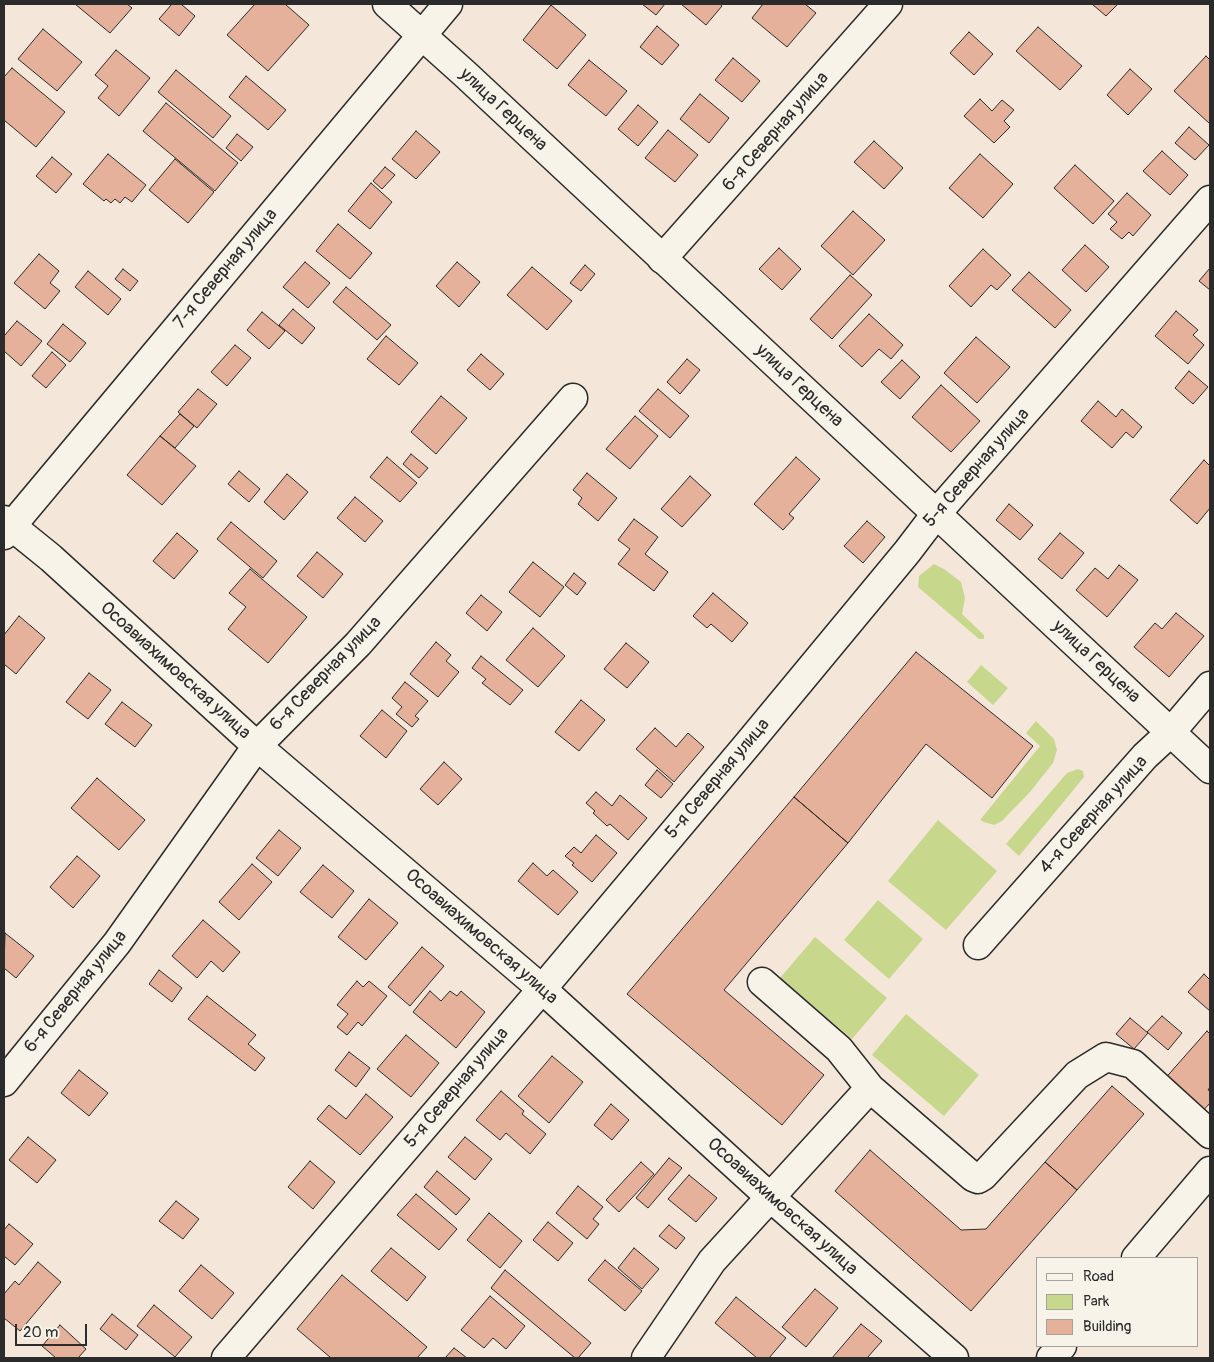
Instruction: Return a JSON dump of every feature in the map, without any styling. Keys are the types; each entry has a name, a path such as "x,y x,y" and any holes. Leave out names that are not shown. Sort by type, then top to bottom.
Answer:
{"street":[{"name":"улица Герцена","path":"387,4 422,34 1210,769"},
{"name":"7-я Северная улица","path":"6,527 448,4"},
{"name":"6-я Северная улица","path":"662,259 888,4"},
{"name":"5-я Северная улица","path":"226,1358 542,989 907,552 936,514 1210,200"},
{"name":"6-я Северная улица","path":"4,1082 117,943 257,746 358,644 573,398"},
{"name":"Осоавиахимовская улица","path":"6,527 51,558 257,746 542,989 770,1197 954,1358"},
{"name":"4-я Северная улица","path":"978,945 1145,756 1171,732 1210,686"},
{"path":"762,982 839,1049 870,1088 973,1177 978,1179 1077,1075 1106,1057 1132,1064 1210,1134"},
{"path":"646,1358 712,1261 870,1088"},
{"path":"1137,1257 1210,1171"},
{"path":"1051,1358 1061,1347"}],"green space":[{"path":"934,564 961,582 965,598 962,614 984,635 984,639 979,639 918,587 919,576"},
{"path":"981,665 1008,688 993,705 967,682"},
{"path":"1036,721 1054,739 1057,750 1053,763 1030,792 1002,821 994,825 980,820 1040,746 1026,733"},
{"path":"1078,769 1083,771 1084,777 1019,856 1006,844 1067,773"},
{"path":"938,820 997,871 946,930 888,881"},
{"path":"878,900 923,939 889,979 844,940"},
{"path":"815,937 887,998 852,1039 780,978"},
{"path":"906,1014 979,1075 944,1116 872,1055"}],"building":[{"path":"75,4 127,4 132,8 110,33"},
{"path":"172,4 181,4 195,16 179,36 159,19"},
{"path":"255,4 285,4 309,25 268,71 227,35"},
{"path":"642,4 665,4 656,15"},
{"path":"681,4 720,4 722,6 706,25"},
{"path":"763,4 805,4 816,13 787,47 752,18"},
{"path":"1092,4 1118,4 1106,16"},
{"path":"551,5 586,35 557,69 523,40"},
{"path":"657,26 679,45 662,65 640,47"},
{"path":"1038,27 1082,66 1060,90 1016,51"},
{"path":"43,29 82,62 57,91 18,59"},
{"path":"969,32 993,54 974,75 950,53"},
{"path":"116,50 150,78 119,116 98,98 108,86 95,75"},
{"path":"1206,56 1210,60 1210,124 1174,91"},
{"path":"733,58 760,81 742,102 715,80"},
{"path":"589,60 627,91 606,116 568,85"},
{"path":"12,68 65,112 36,147 4,120 4,77"},
{"path":"1130,69 1152,89 1128,115 1107,95"},
{"path":"176,70 231,116 213,138 158,92"},
{"path":"246,76 286,110 268,130 229,97"},
{"path":"700,94 729,118 709,143 680,119"},
{"path":"980,99 992,111 1002,100 1014,110 1004,121 1010,127 994,143 964,116"},
{"path":"166,103 238,163 215,191 143,131"},
{"path":"638,105 658,122 638,146 618,129"},
{"path":"1189,127 1209,145 1195,160 1175,143"},
{"path":"668,130 698,155 675,182 645,158"},
{"path":"416,131 440,152 416,179 392,159"},
{"path":"237,134 253,147 241,161 226,148"},
{"path":"874,141 903,168 884,189 854,162"},
{"path":"1162,151 1188,175 1170,195 1143,171"},
{"path":"108,154 146,185 132,202 125,197 120,203 115,199 111,203 106,199 104,201 83,184"},
{"path":"980,154 1013,184 983,218 949,188"},
{"path":"52,157 72,174 56,193 36,176"},
{"path":"175,159 214,192 188,223 149,190"},
{"path":"1075,165 1114,201 1093,224 1054,188"},
{"path":"385,167 395,175 382,189 373,181"},
{"path":"371,183 392,202 370,229 348,211"},
{"path":"1127,193 1151,215 1133,236 1129,232 1122,239 1110,229 1117,222 1108,214"},
{"path":"853,211 885,240 853,275 821,246"},
{"path":"338,224 372,253 350,279 316,251"},
{"path":"1085,245 1109,267 1086,292 1062,270"},
{"path":"779,248 801,269 782,290 759,269"},
{"path":"983,249 1011,275 997,290 991,285 971,307 949,286"},
{"path":"39,254 59,271 50,283 60,291 45,309 14,283"},
{"path":"305,262 330,283 308,308 283,287"},
{"path":"457,262 480,282 459,307 436,286"},
{"path":"585,265 595,274 581,291 570,283"},
{"path":"532,267 572,301 547,330 507,295"},
{"path":"1210,268 1210,290 1199,281"},
{"path":"123,269 138,281 130,291 115,279"},
{"path":"88,271 121,299 108,315 75,287"},
{"path":"1029,272 1071,310 1055,328 1012,290"},
{"path":"850,275 872,295 832,339 810,319"},
{"path":"346,287 391,325 377,340 333,302"},
{"path":"293,309 315,328 302,344 279,325"},
{"path":"1176,311 1198,330 1193,335 1204,345 1188,364 1155,336"},
{"path":"262,312 285,331 269,349 247,330"},
{"path":"869,314 903,345 891,359 879,349 862,367 839,346"},
{"path":"17,321 42,341 21,366 4,351 4,336"},
{"path":"63,324 86,343 70,362 47,344"},
{"path":"386,336 418,363 399,385 367,359"},
{"path":"976,337 1010,367 977,403 944,373"},
{"path":"235,345 251,358 227,386 211,372"},
{"path":"52,352 66,365 46,388 32,376"},
{"path":"481,354 504,374 490,390 467,370"},
{"path":"687,359 700,370 680,394 667,382"},
{"path":"902,360 920,377 900,399 881,382"},
{"path":"1189,371 1208,387 1193,404 1175,388"},
{"path":"941,385 980,421 951,452 912,417"},
{"path":"198,389 217,404 197,428 178,412"},
{"path":"658,389 689,416 670,438 639,411"},
{"path":"441,396 467,418 436,454 411,432"},
{"path":"1098,401 1116,417 1122,409 1142,427 1133,438 1126,432 1112,448 1081,421"},
{"path":"180,414 194,426 175,448 160,436"},
{"path":"635,416 658,436 630,469 606,449"},
{"path":"160,436 196,466 162,505 127,475"},
{"path":"411,454 428,468 419,478 403,464"},
{"path":"387,457 417,483 400,502 370,477"},
{"path":"796,457 820,479 789,514 794,518 783,530 754,504"},
{"path":"1204,460 1210,466 1210,508 1197,524 1170,500"},
{"path":"239,471 260,489 249,502 228,484"},
{"path":"587,473 617,498 598,521 578,504 582,498 573,490"},
{"path":"287,474 308,492 284,520 264,502"},
{"path":"690,476 711,495 682,527 661,509"},
{"path":"355,497 383,521 365,542 337,518"},
{"path":"1009,504 1033,525 1020,540 996,520"},
{"path":"634,519 658,537 645,554 668,572 654,591 618,564 630,549 618,540"},
{"path":"867,521 885,537 863,563 844,546"},
{"path":"231,522 277,561 263,578 217,539"},
{"path":"177,533 198,551 174,579 153,561"},
{"path":"1060,533 1084,553 1062,579 1038,559"},
{"path":"317,552 343,574 323,598 297,576"},
{"path":"533,562 564,587 540,617 509,592"},
{"path":"1119,565 1138,580 1107,617 1076,590 1095,568 1108,579"},
{"path":"250,569 307,617 268,663 228,629 246,607 229,593"},
{"path":"574,573 586,583 577,595 565,585"},
{"path":"713,593 748,623 732,642 711,624 707,628 693,616"},
{"path":"481,595 502,612 487,631 466,613"},
{"path":"1176,613 1204,636 1169,677 1134,647 1155,623 1162,629"},
{"path":"19,616 45,638 16,674 4,664 4,635"},
{"path":"533,628 565,656 538,687 506,660"},
{"path":"436,642 451,655 446,661 459,672 438,697 410,674"},
{"path":"626,643 649,662 627,688 604,669"},
{"path":"916,652 1033,746 992,798 926,744 848,843 794,797"},
{"path":"481,656 523,690 510,705 482,683 486,679 472,668"},
{"path":"89,673 111,690 88,719 66,702"},
{"path":"405,682 428,701 415,716 419,719 412,727 396,714 402,707 392,698"},
{"path":"581,700 605,720 579,751 555,732"},
{"path":"122,702 152,725 135,747 105,724"},
{"path":"382,710 407,731 386,758 360,736"},
{"path":"655,728 676,747 688,733 704,747 674,782 636,749"},
{"path":"444,762 462,779 438,805 420,789"},
{"path":"657,770 673,784 661,798 645,785"},
{"path":"97,778 145,820 119,850 71,808"},
{"path":"596,792 612,806 620,795 647,818 628,840 610,824 607,826 593,813 595,811 586,803"},
{"path":"794,797 848,843 724,990 824,1075 782,1125 627,994"},
{"path":"279,830 301,848 278,876 256,858"},
{"path":"596,835 617,853 592,882 572,865 574,863 565,856 574,847 581,853"},
{"path":"77,856 100,876 73,908 50,887"},
{"path":"533,863 547,876 553,870 578,892 558,915 518,881"},
{"path":"252,864 272,882 239,920 219,902"},
{"path":"323,865 354,891 332,918 300,892"},
{"path":"369,899 398,923 366,960 338,937"},
{"path":"203,920 240,952 223,972 211,961 197,978 172,956"},
{"path":"5,933 34,956 16,978 4,968"},
{"path":"422,947 444,966 410,1006 388,987"},
{"path":"159,970 182,988 172,1002 149,984"},
{"path":"1204,974 1210,980 1210,1011 1188,992"},
{"path":"357,981 363,987 369,981 387,996 362,1026 358,1022 347,1035 337,1027 348,1014 337,1005"},
{"path":"430,991 441,1001 450,991 457,996 461,991 485,1012 456,1048 413,1012"},
{"path":"207,996 256,1035 248,1044 265,1058 255,1071 188,1019"},
{"path":"1162,1016 1182,1033 1168,1050 1147,1032"},
{"path":"1130,1018 1148,1033 1134,1049 1116,1034"},
{"path":"1207,1031 1210,1034 1210,1087 1208,1090 1210,1091 1210,1103 1200,1114 1162,1082"},
{"path":"406,1035 439,1063 411,1097 377,1069"},
{"path":"349,1052 370,1068 356,1087 335,1070"},
{"path":"552,1056 583,1082 549,1123 518,1096"},
{"path":"79,1070 108,1093 89,1116 61,1093"},
{"path":"1112,1086 1144,1114 1077,1190 1045,1162"},
{"path":"501,1091 524,1111 522,1114 546,1134 530,1154 506,1133 500,1140 476,1120"},
{"path":"366,1094 393,1117 360,1155 317,1119 329,1105 346,1119"},
{"path":"611,1104 629,1120 612,1140 594,1125"},
{"path":"28,1137 56,1160 37,1183 9,1160"},
{"path":"465,1137 492,1159 475,1180 448,1157"},
{"path":"870,1150 961,1230 986,1229 1045,1162 1077,1190 971,1311 835,1191"},
{"path":"669,1158 682,1168 648,1208 636,1198"},
{"path":"310,1161 335,1182 313,1209 288,1187"},
{"path":"641,1162 654,1174 619,1212 606,1200"},
{"path":"437,1171 470,1199 456,1215 424,1187"},
{"path":"689,1175 717,1198 696,1222 668,1199"},
{"path":"578,1186 603,1207 593,1219 599,1224 587,1239 556,1213"},
{"path":"416,1194 457,1229 439,1250 397,1215"},
{"path":"176,1201 199,1219 183,1239 159,1221"},
{"path":"489,1213 522,1241 500,1268 467,1240"},
{"path":"548,1222 573,1243 558,1261 533,1240"},
{"path":"9,1224 33,1244 15,1265 4,1256 4,1230"},
{"path":"669,1225 685,1238 676,1249 659,1236"},
{"path":"391,1248 426,1277 407,1301 371,1271"},
{"path":"634,1248 659,1269 642,1289 618,1268"},
{"path":"605,1260 642,1291 625,1311 588,1280"},
{"path":"38,1262 61,1282 20,1331 4,1318 4,1294 15,1281 19,1285"},
{"path":"201,1265 234,1293 212,1319 179,1291"},
{"path":"505,1270 591,1343 578,1358 575,1358 491,1288"},
{"path":"342,1275 427,1347 417,1358 331,1358 297,1329"},
{"path":"815,1289 838,1308 806,1347 782,1327"},
{"path":"490,1296 525,1326 506,1349 493,1338 484,1348 461,1330"},
{"path":"736,1297 786,1338 769,1358 757,1358 715,1323"},
{"path":"154,1305 192,1337 175,1357 137,1326"},
{"path":"112,1314 138,1335 126,1350 100,1329"},
{"path":"861,1324 882,1341 867,1358 832,1358"},
{"path":"60,1325 86,1349 78,1358 56,1358 42,1346"},
{"path":"454,1348 467,1358 445,1358"}]}
